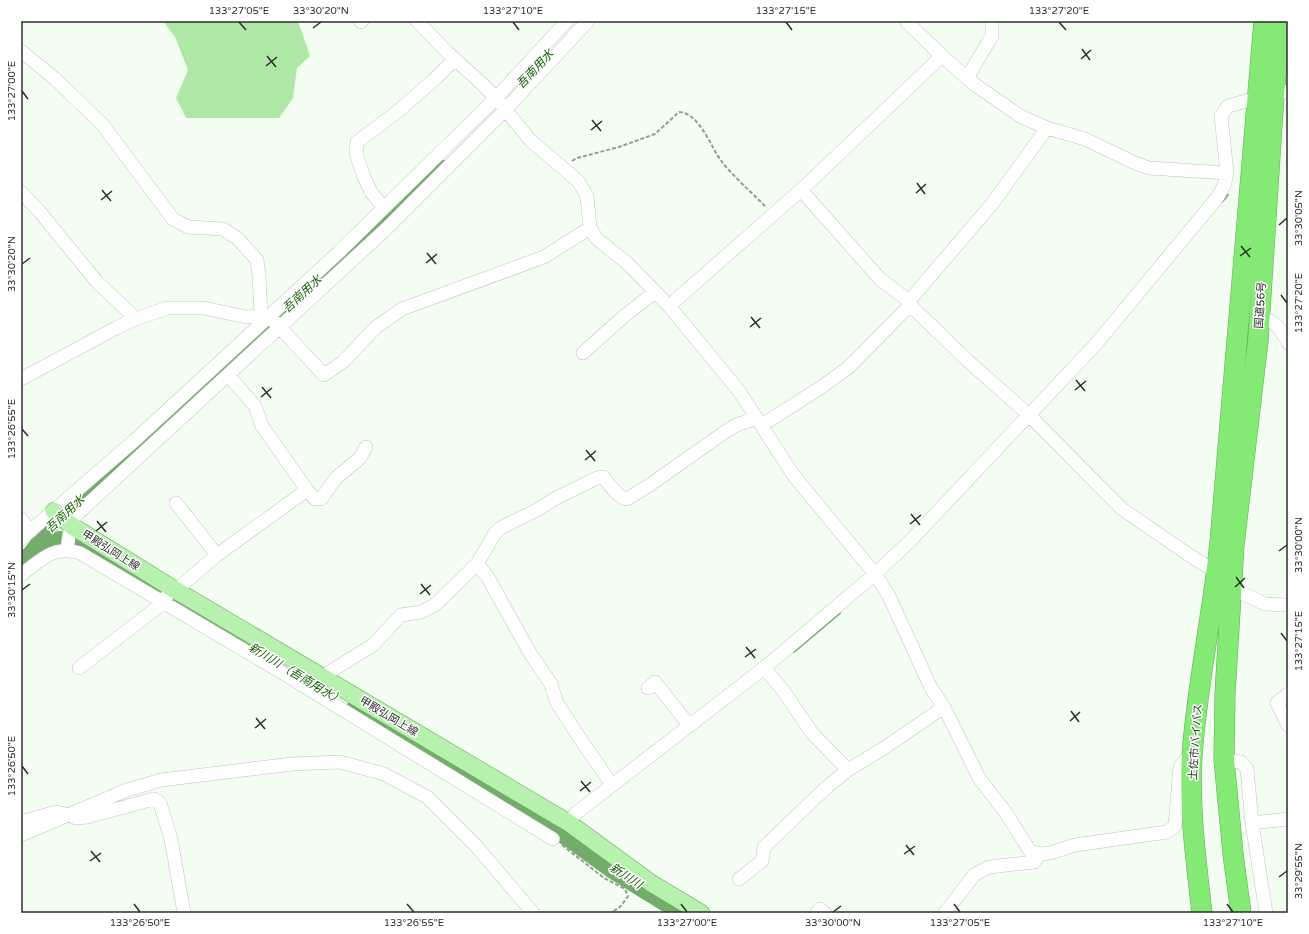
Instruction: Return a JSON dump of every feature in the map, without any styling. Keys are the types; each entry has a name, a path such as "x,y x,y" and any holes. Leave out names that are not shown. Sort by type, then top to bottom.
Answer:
{"highway":[{"name":"国道56号","path":"1231,588 1234,545 1258,341 1273,95 1264,21"},
{"name":"国道56号","path":"1217,572 1238,342 1273,95 1281,21"},
{"name":"土佐市バイパス","path":"1202,913 1192,808 1192,758 1198,691 1217,572"},
{"path":"1231,588 1225,694 1224,760 1233,854 1241,913"}],"main road":[{"name":"甲殿弘岡上線","path":"64,529 169,595 324,678 560,829 701,913"}],"street":[{"path":"417,21 501,104 530,140 578,181 587,196 590,228 597,239 627,264 669,306 740,391 794,476 875,574 888,596 931,688 944,707 979,778 1006,813 1030,851 1040,854 1050,853 1075,845 1167,832 1175,826 1180,767 1185,760 1192,758"},
{"path":"21,575 43,558 56,552 64,529 135,440 272,321 386,229 501,104 568,21"},
{"path":"21,518 26,535 64,529 75,516 228,375 272,321 384,208 501,104 588,21"},
{"path":"906,21 942,56 974,84 1020,116 1047,128 1085,139 1135,163 1149,168 1227,173"},
{"path":"968,78 992,36 992,21"},
{"path":"21,51 54,78 102,124 172,219 188,227 223,229 237,238 257,260 259,275 272,321 324,376 343,362 375,328 402,309 544,257 590,228"},
{"path":"669,306 774,215 942,56"},
{"path":"384,208 371,192 364,177 356,154 357,142 397,112 455,59"},
{"path":"64,529 80,553 169,595 288,676 560,829 575,814 764,668 875,574 909,542 1096,344 1217,198 1224,186 1227,173 1221,116 1228,106 1273,95"},
{"path":"324,678 328,673 373,645 401,615 421,612 435,605 478,564 495,533 502,527 597,478 603,477 618,494 623,498 627,498 651,484 736,425 759,422 823,386 849,367 910,303 992,204 1047,128"},
{"path":"801,190 880,279 910,303 968,361 1029,415 1122,509 1195,559 1217,572 1231,588 1265,604 1288,605"},
{"path":"21,192 40,211 97,282 131,314 133,320"},
{"path":"582,353 623,317 655,292"},
{"path":"21,379 133,320 167,308 204,308 272,321"},
{"path":"1259,318 1275,323 1288,343"},
{"path":"228,375 255,406 262,426 315,499 321,499 336,478 360,458 366,447"},
{"path":"79,668 217,555 307,490"},
{"path":"176,503 217,555"},
{"path":"478,564 487,576 530,653 551,684 557,703 612,785"},
{"path":"764,668 782,689 812,733 848,770"},
{"path":"648,688 656,682 686,720 687,727"},
{"path":"1288,694 1277,703 1288,725"},
{"path":"739,879 762,861 764,847 828,786 848,770 884,748 944,707"},
{"path":"1224,760 1241,762 1247,769 1252,823 1266,913"},
{"path":"21,835 128,790 161,780 292,764 340,762 384,774 427,797 476,847 533,913"},
{"path":"21,822 56,812 76,818 87,817 154,799 160,803 171,840 184,913"},
{"path":"1252,823 1288,819"},
{"path":"945,913 974,875 989,867 1034,862 1040,854"},
{"path":"817,913 820,909 825,913"}],"path":[{"path":"562,168 577,158 619,147 655,134 679,112 685,112 691,116 710,139 722,162 774,215"},
{"path":"560,829 570,850 604,878 625,889 628,896 621,906 611,913"}],"green space":[{"path":"163,21 298,21 310,56 297,68 293,98 279,118 186,118 176,98 188,70 175,37"}],"waterway":[{"name":"吾南用水","path":"21,562 41,537 287,310 441,165"},
{"path":"1222,201 1227,195"},
{"name":"新川川（吾南用水）","path":"21,562 60,541 83,544 244,643"},
{"path":"794,651 839,613"},
{"name":"新川川（吾南用水）","path":"355,710 447,766 569,837 613,869 684,913"}],"water label":[{"name":"新川川","path":"626,876"}]}
